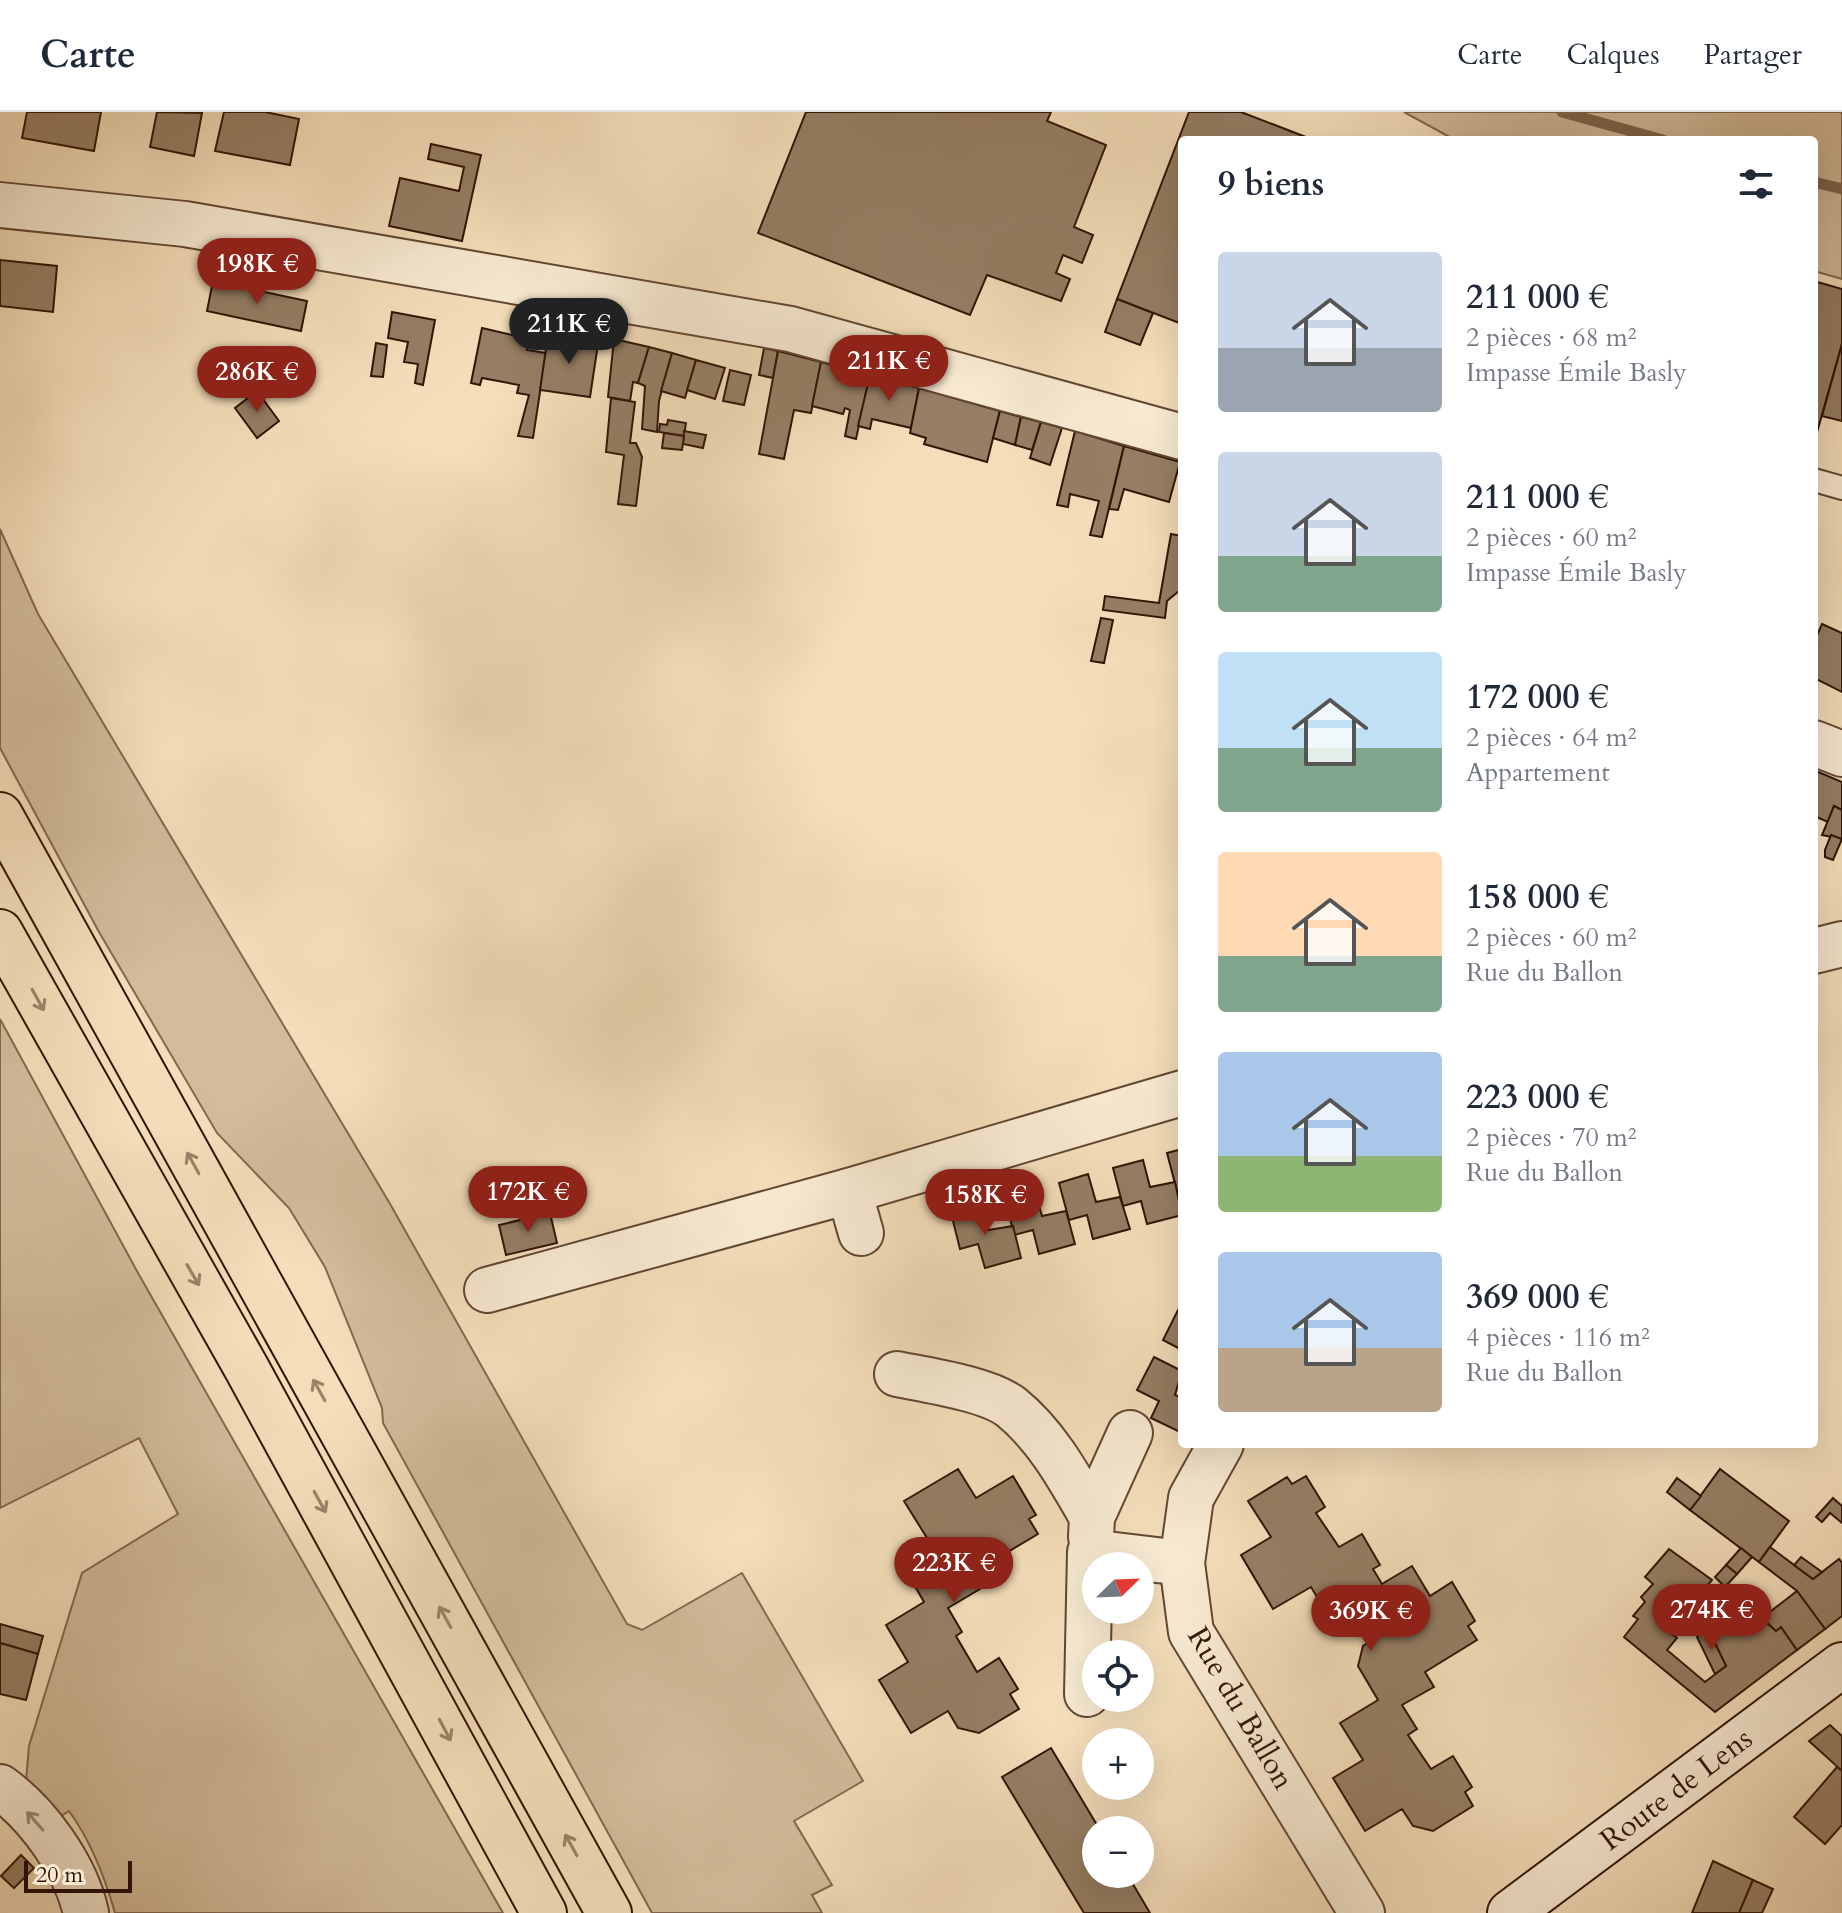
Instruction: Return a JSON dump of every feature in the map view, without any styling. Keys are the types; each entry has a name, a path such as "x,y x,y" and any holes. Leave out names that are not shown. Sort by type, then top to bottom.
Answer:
{"highway":[{"path":"0,815 609,1913"},
{"path":"0,932 247,1369 544,1913"}],"street":[{"path":"0,205 185,224 790,329 1178,436"},
{"path":"1818,745 1842,754"},
{"path":"1818,950 1842,944"},
{"path":"487,1290 849,1191 1178,1094"},
{"path":"849,1191 861,1233"},
{"path":"897,1374 953,1385 1010,1406 1058,1458 1091,1534 1182,1563"},
{"path":"1088,1640 1091,1534 1130,1433"},
{"name":"Rue du Ballon","path":"1219,1448 1191,1498 1182,1563 1191,1632 1362,1913"},
{"name":"Route de Lens","path":"1510,1913 1842,1665"},
{"path":"0,1787 41,1826 65,1864 86,1913"}],"lane":[{"path":"1818,481 1842,488"}],"shaded area":[{"path":"1404,112 1842,112 1842,279 1818,272 1818,136 1448,136"},
{"path":"0,529 38,614 389,1202 627,1624 642,1630 742,1573 863,1781 794,1821 832,1885 812,1895 822,1913 652,1913 383,1423 382,1408 325,1267 289,1208 217,1133 99,932 0,748"},
{"path":"0,1019 138,1273 503,1913 115,1913 96,1860 69,1811 58,1818 26,1781 29,1746 82,1573 178,1514 139,1438 0,1508"}],"building":[{"path":"27,112 101,112 94,151 22,138"},
{"path":"157,112 202,113 194,156 150,147"},
{"path":"224,112 265,112 299,119 290,165 215,151"},
{"path":"806,112 1051,112 1047,121 1106,145 1074,227 1093,235 1082,263 1063,255 1056,273 1070,279 1061,301 987,275 970,315 758,233"},
{"path":"1189,112 1241,112 1303,136 1180,136"},
{"path":"1178,141 1178,322 1117,299"},
{"path":"431,144 481,155 462,241 389,226 400,178 459,191 464,167 428,159"},
{"path":"0,260 57,266 53,312 0,306"},
{"path":"213,281 307,301 301,331 207,311"},
{"path":"1818,282 1842,289 1842,344 1818,429"},
{"path":"1117,299 1153,313 1140,345 1105,332"},
{"path":"392,312 435,320 423,385 415,383 418,364 404,362 408,342 388,338"},
{"path":"482,328 529,339 527,350 546,353 533,438 518,436 529,395 517,393 519,385 482,378 480,385 471,383"},
{"path":"548,335 598,344 590,397 540,390"},
{"path":"614,339 649,347 638,383 633,382 630,401 608,397"},
{"path":"376,343 387,345 383,377 371,376"},
{"path":"1842,344 1842,421 1822,416"},
{"path":"649,347 672,353 659,401 657,432 642,429 645,386 638,383"},
{"path":"764,348 778,351 773,378 759,375"},
{"path":"778,351 821,362 811,413 794,410 784,459 759,454"},
{"path":"672,353 696,360 685,398 661,391"},
{"path":"696,360 725,368 715,399 687,390"},
{"path":"821,362 870,375 856,439 845,436 850,410 845,408 843,414 812,406"},
{"path":"730,370 751,375 744,405 723,401"},
{"path":"870,375 919,388 911,428 872,419 870,429 858,426"},
{"path":"919,388 1000,411 987,462 924,444 926,438 910,433"},
{"path":"257,391 279,421 257,438 235,408"},
{"path":"611,398 635,402 630,443 636,443 642,457 636,506 618,504 624,455 606,452"},
{"path":"1000,411 1021,417 1015,445 993,438"},
{"path":"1021,417 1041,422 1032,450 1015,445"},
{"path":"668,420 686,423 684,436 659,432 660,424 667,425"},
{"path":"1041,422 1062,428 1050,465 1030,458"},
{"path":"684,431 706,435 703,448 683,444"},
{"path":"1075,431 1124,446 1102,537 1090,535 1099,501 1070,494 1068,507 1057,505"},
{"path":"664,433 684,436 682,450 662,448"},
{"path":"1124,446 1178,461 1169,502 1124,489 1118,510 1109,509"},
{"path":"1171,534 1178,535 1178,592 1167,601 1165,618 1103,610 1105,596 1159,603"},
{"path":"1101,618 1113,620 1104,663 1091,661"},
{"path":"1822,624 1842,633 1842,692 1818,680 1818,633"},
{"path":"1818,772 1842,782 1842,810 1834,806 1828,822 1818,818"},
{"path":"1834,806 1842,810 1842,839 1822,835"},
{"path":"1831,835 1842,839 1833,860 1825,857"},
{"path":"1178,1150 1178,1191 1177,1191 1167,1153"},
{"path":"1143,1160 1150,1187 1175,1182 1178,1216 1147,1224 1141,1201 1123,1206 1113,1168"},
{"path":"1088,1174 1096,1202 1120,1197 1130,1229 1093,1239 1087,1215 1069,1220 1059,1183"},
{"path":"1034,1189 1042,1216 1066,1211 1075,1244 1039,1254 1033,1230 1014,1235 1005,1198"},
{"path":"981,1204 988,1230 1013,1226 1021,1258 985,1268 978,1244 960,1249 951,1213"},
{"path":"550,1213 557,1243 506,1255 499,1225"},
{"path":"1178,1310 1178,1348 1163,1340"},
{"path":"1154,1357 1178,1369 1175,1395 1178,1396 1178,1431 1151,1418 1159,1401 1137,1390"},
{"path":"958,1469 976,1498 1013,1476 1036,1515 1029,1519 1038,1534 1006,1553 1001,1544 966,1567 980,1589 948,1608 962,1632 956,1636 977,1672 999,1658 1018,1689 1010,1694 1019,1709 979,1733 958,1728 948,1711 911,1733 879,1680 908,1662 886,1625 924,1602 905,1569 910,1548 927,1538 904,1501"},
{"path":"1720,1469 1789,1521 1759,1562 1690,1510"},
{"path":"1306,1476 1325,1507 1316,1513 1339,1547 1362,1534 1380,1565 1373,1569 1382,1584 1412,1566 1430,1596 1452,1582 1475,1621 1468,1626 1477,1640 1425,1672 1434,1687 1402,1705 1417,1729 1408,1735 1431,1769 1453,1756 1472,1787 1465,1792 1473,1806 1433,1831 1413,1826 1402,1809 1365,1831 1333,1778 1363,1760 1340,1723 1378,1700 1358,1666 1363,1646 1381,1635 1358,1598 1343,1608 1320,1602 1311,1587 1273,1609 1241,1555 1271,1537 1248,1501 1287,1477 1292,1484"},
{"path":"1677,1478 1701,1496 1690,1510 1667,1492"},
{"path":"1833,1498 1842,1506 1842,1523 1830,1513 1822,1522 1816,1517"},
{"path":"1770,1547 1813,1579 1839,1559 1842,1563 1842,1616 1825,1629 1797,1591 1759,1562"},
{"path":"1741,1548 1752,1557 1737,1574 1726,1565"},
{"path":"1669,1549 1712,1580 1669,1632 1677,1638 1667,1650 1705,1682 1726,1666 1708,1629 1705,1631 1697,1623 1733,1593 1776,1631 1781,1627 1797,1650 1715,1712 1624,1637 1638,1619 1633,1616 1645,1602 1641,1597 1653,1584 1645,1577"},
{"path":"1801,1557 1822,1572 1813,1579 1794,1565"},
{"path":"1726,1565 1737,1574 1725,1587 1715,1577"},
{"path":"1797,1591 1825,1629 1797,1650 1781,1627 1776,1631 1762,1618"},
{"path":"0,1624 43,1636 38,1654 0,1643"},
{"path":"1708,1629 1726,1666 1715,1674 1697,1637"},
{"path":"0,1643 38,1654 26,1700 0,1694"},
{"path":"1830,1725 1842,1736 1842,1771 1809,1741"},
{"path":"1051,1748 1092,1816 1082,1816 1082,1888 1135,1888 1150,1913 1084,1913 1002,1777"},
{"path":"1837,1767 1842,1771 1842,1825 1825,1844 1794,1817"},
{"path":"21,1855 34,1868 14,1888 1,1876"},
{"path":"1713,1861 1753,1880 1739,1913 1692,1913"},
{"path":"1753,1880 1773,1889 1762,1913 1739,1913"}],"waterway":[{"path":"1562,112 1649,136"},
{"path":"1818,183 1842,189"}]}
